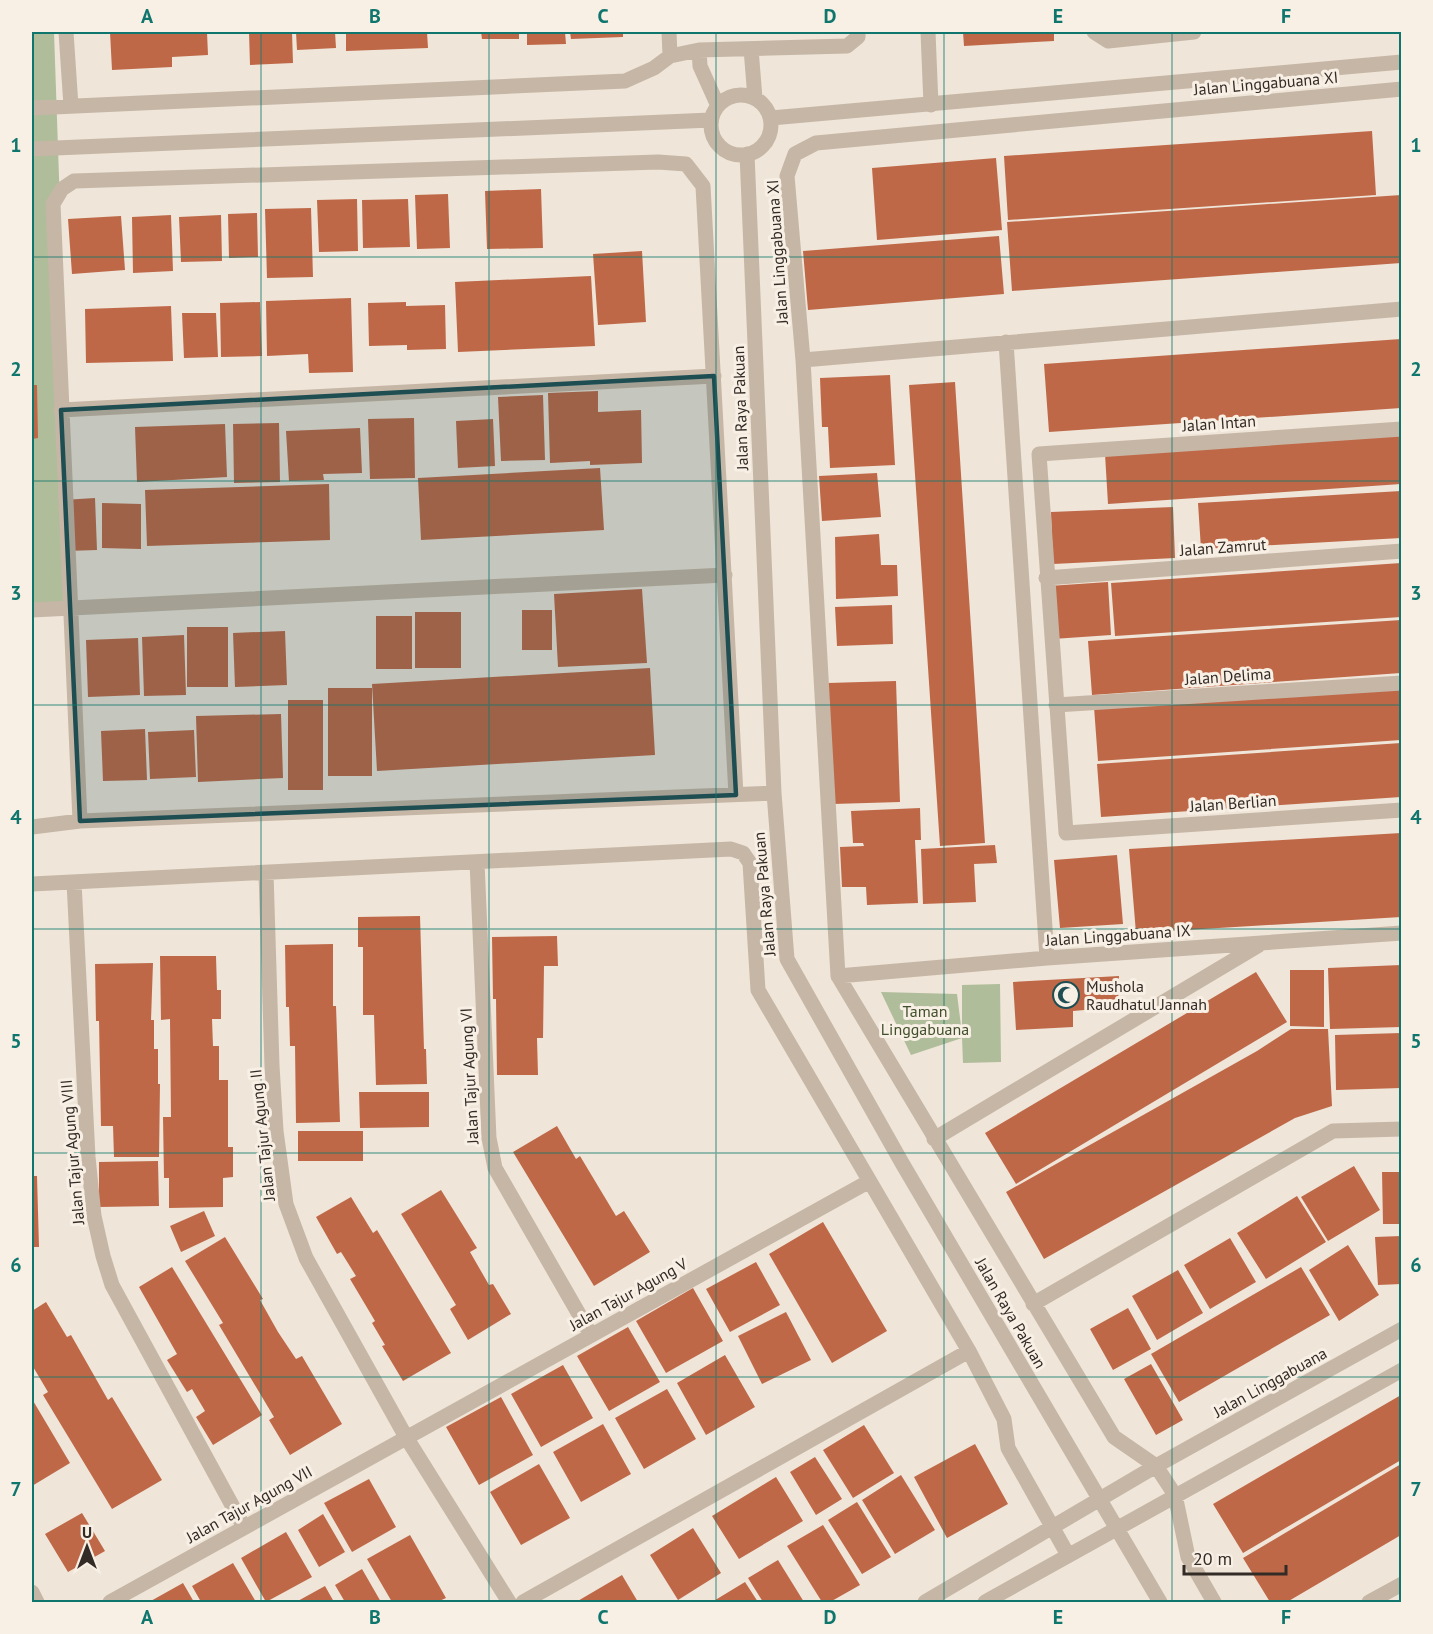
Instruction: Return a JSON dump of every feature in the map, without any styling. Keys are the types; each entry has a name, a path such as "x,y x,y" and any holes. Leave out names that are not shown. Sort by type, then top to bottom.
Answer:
{"street":[{"path":"66,32 71,106"},
{"path":"669,32 670,56"},
{"path":"32,108 625,81 654,68 670,56 699,50 847,46 858,37 858,32"},
{"path":"928,32 931,105"},
{"path":"1094,32 1108,41 1194,32"},
{"path":"751,49 755,98"},
{"path":"699,50 700,66 718,106"},
{"path":"771,118 1401,62"},
{"name":"Jalan Linggabuana XI","path":"838,976 803,360 787,176 795,154 816,143 1401,89"},
{"path":"742,95 755,98 767,109 771,118 769,137 764,145 747,154 738,155 720,147 711,130 711,120 718,106 729,98 742,95"},
{"path":"32,149 711,120"},
{"name":"Jalan Raya Pakuan","path":"747,154 774,793 787,959 902,1163 1160,1602"},
{"path":"80,821 53,204 62,189 74,181 658,162 686,164 704,186 736,795"},
{"path":"803,360 1401,309"},
{"path":"1006,342 1047,958"},
{"path":"61,410 714,376"},
{"name":"Jalan Intan","path":"1046,578 1039,454 1401,429"},
{"name":"Jalan Zamrut","path":"1046,578 1401,551"},
{"path":"32,610 725,575"},
{"path":"1046,578 1056,705"},
{"name":"Jalan Delima","path":"1056,705 1401,683"},
{"name":"Jalan Berlian","path":"1056,705 1066,833 1401,810"},
{"path":"32,827 80,821 774,793"},
{"path":"32,884 731,849 743,853 750,863 758,990 868,1182 969,1351 1004,1419 1008,1448 1068,1555"},
{"name":"Jalan Tajur Agung VI","path":"477,862 489,1138 495,1168 591,1335"},
{"name":"Jalan Tajur Agung II","path":"266,873 272,1066 276,1131 286,1204 306,1258 406,1437 508,1602"},
{"name":"Jalan Tajur Agung VIII","path":"74,882 88,1157 94,1216 103,1256 112,1285 244,1527"},
{"name":"Jalan Linggabuana IX","path":"838,976 1047,958 1401,933"},
{"path":"934,1139 1261,943"},
{"path":"838,976 1114,1437 1156,1466 1175,1495 1188,1557 1214,1602"},
{"path":"1033,1304 1333,1131 1401,1129"},
{"name":"Jalan Tajur Agung V","path":"406,1437 868,1182"},
{"name":"Jalan Linggabuana","path":"926,1602 1156,1466 1401,1329"},
{"path":"523,1602 969,1351"},
{"path":"985,1602 1401,1370"},
{"name":"Jalan Tajur Agung VII","path":"110,1602 406,1437"},
{"path":"1370,1602 1401,1584"},
{"path":"32,1592 37,1602"}],"highlighted area":[{"path":"714,376 736,795 80,821 61,410"}],"green space":[{"path":"32,32 54,32 74,612 32,615"},
{"name":"Taman Linggabuana","path":"1000,984 1001,1062 963,1063 962,1038 911,1055 881,992 957,994 962,1034 962,985"}],"building":[{"path":"110,32 207,32 208,55 172,57 172,67 112,70"},
{"path":"249,32 292,32 293,63 250,65"},
{"path":"296,32 335,32 336,48 297,50"},
{"path":"346,32 427,32 428,48 346,51"},
{"path":"481,32 519,32 519,39 482,39"},
{"path":"527,32 565,32 566,44 527,45"},
{"path":"570,32 623,32 623,37 571,39"},
{"path":"963,32 1054,32 1054,41 964,46"},
{"path":"1372,131 1376,195 1008,220 1004,156"},
{"path":"996,158 1002,230 877,240 872,168"},
{"path":"541,189 543,248 487,249 485,191"},
{"path":"448,194 450,248 417,249 415,195"},
{"path":"1401,195 1401,263 1012,291 1007,222"},
{"path":"357,199 358,251 319,252 317,200"},
{"path":"408,199 410,247 363,248 362,200"},
{"path":"311,208 313,277 267,278 265,209"},
{"path":"257,213 258,257 229,258 228,214"},
{"path":"171,215 173,271 133,273 132,217"},
{"path":"221,215 222,261 181,262 179,217"},
{"path":"121,216 125,270 72,274 68,219"},
{"path":"999,236 1004,294 808,310 803,251"},
{"path":"642,251 646,322 598,325 593,254"},
{"path":"591,276 595,346 458,352 455,282"},
{"path":"351,298 353,372 309,373 308,354 267,356 266,301"},
{"path":"260,302 262,356 221,357 220,303"},
{"path":"406,302 406,306 445,305 446,349 407,350 407,345 369,346 368,303"},
{"path":"171,306 173,361 86,363 85,309"},
{"path":"182,313 216,313 218,357 184,358"},
{"path":"1401,339 1401,408 1049,432 1044,364"},
{"path":"890,375 895,465 830,468 828,427 822,427 820,378"},
{"path":"955,382 985,843 940,846 909,385"},
{"path":"32,385 37,385 38,438 32,439"},
{"path":"598,391 598,412 641,410 642,463 590,465 590,461 550,463 548,393"},
{"path":"543,395 545,460 501,461 498,397"},
{"path":"414,418 415,478 370,479 368,419"},
{"path":"493,419 495,466 458,468 456,421"},
{"path":"279,423 280,482 234,483 233,424"},
{"path":"225,424 227,477 137,482 135,427"},
{"path":"360,428 362,473 323,474 324,480 289,481 286,431"},
{"path":"1401,434 1401,484 1108,504 1105,454"},
{"path":"600,468 604,530 421,540 418,478"},
{"path":"877,473 881,517 822,521 819,476"},
{"path":"329,484 330,540 147,546 145,490"},
{"path":"1401,491 1401,538 1201,549 1198,503"},
{"path":"95,498 97,550 66,551 63,500"},
{"path":"102,503 141,504 141,549 102,548"},
{"path":"1173,507 1175,558 1053,564 1051,512"},
{"path":"879,534 881,565 897,565 898,596 836,599 835,537"},
{"path":"1401,563 1401,617 1115,636 1111,583"},
{"path":"1108,582 1111,635 1053,639 1049,586"},
{"path":"642,589 647,663 558,667 554,594"},
{"path":"892,605 893,644 837,646 835,607"},
{"path":"522,610 552,610 552,650 522,650"},
{"path":"415,612 461,612 461,668 415,668"},
{"path":"376,616 412,616 412,669 376,669"},
{"path":"1401,620 1401,673 1092,695 1088,641"},
{"path":"187,627 228,627 228,687 187,687"},
{"path":"285,631 287,685 235,687 233,633"},
{"path":"184,635 186,695 144,696 142,637"},
{"path":"138,638 140,695 88,697 86,640"},
{"path":"650,668 655,755 377,771 372,684"},
{"path":"896,681 900,802 833,804 828,683"},
{"path":"1401,686 1401,740 1098,761 1094,707"},
{"path":"328,688 372,688 372,776 328,776"},
{"path":"288,700 323,700 323,790 288,790"},
{"path":"281,714 283,778 198,782 196,716"},
{"path":"145,729 147,780 103,781 101,731"},
{"path":"194,730 196,777 150,779 148,732"},
{"path":"1401,743 1401,797 1101,817 1097,764"},
{"path":"920,808 921,840 915,840 918,903 867,905 866,887 842,887 840,847 864,846 863,843 853,843 851,811"},
{"path":"1401,833 1401,917 1136,933 1129,849"},
{"path":"995,845 997,863 974,864 976,902 923,904 921,849"},
{"path":"1117,855 1123,924 1060,928 1054,860"},
{"path":"420,916 427,1084 376,1085 374,1015 363,1015 363,947 358,947 358,917"},
{"path":"557,936 558,966 544,966 543,1038 537,1038 538,1075 497,1075 492,937"},
{"path":"333,944 333,1006 336,1006 340,1122 296,1123 295,1046 290,1046 289,1007 286,1007 285,945"},
{"path":"160,956 216,956 217,990 221,990 221,1019 212,1019 213,1046 219,1046 219,1080 228,1080 228,1147 233,1147 233,1177 223,1178 223,1207 169,1208 169,1178 164,1178 163,1117 171,1117 170,1019 161,1020"},
{"path":"153,963 151,1020 154,1020 154,1049 158,1049 159,1157 114,1157 113,1126 101,1126 99,1021 96,1021 95,964"},
{"path":"1401,965 1401,1027 1330,1029 1328,968"},
{"path":"1290,970 1324,970 1324,1027 1290,1026"},
{"path":"1256,972 1287,1022 1016,1184 985,1133"},
{"name":"Mushola Raudhatul Jannah","path":"1119,976 1118,1007 1073,1011 1073,1027 1016,1030 1013,982"},
{"path":"1291,1029 1328,1029 1332,1106 1295,1118 1044,1259 1006,1192 1257,1051"},
{"path":"1401,1033 1401,1088 1336,1090 1335,1035"},
{"path":"359,1092 429,1092 429,1127 360,1128"},
{"path":"557,1126 576,1159 580,1156 616,1216 624,1211 650,1252 594,1286 513,1152"},
{"path":"298,1131 363,1131 363,1161 298,1161"},
{"path":"158,1161 159,1206 99,1207 99,1162"},
{"path":"1354,1166 1380,1210 1328,1241 1301,1197"},
{"path":"1382,1172 1401,1172 1401,1224 1383,1224"},
{"path":"32,1176 37,1176 39,1247 32,1247"},
{"path":"441,1190 477,1248 470,1252 489,1285 493,1284 511,1314 468,1340 450,1309 456,1305 401,1214"},
{"path":"1297,1196 1326,1242 1266,1279 1237,1233"},
{"path":"351,1197 373,1233 377,1230 451,1353 403,1381 382,1346 385,1345 372,1323 375,1321 350,1279 356,1276 341,1252 337,1254 316,1217"},
{"path":"204,1211 215,1236 181,1252 170,1226"},
{"path":"823,1222 887,1331 832,1363 769,1254"},
{"path":"1401,1236 1401,1284 1378,1285 1375,1237"},
{"path":"225,1237 263,1299 260,1300 278,1332 296,1359 302,1356 342,1424 290,1455 269,1420 274,1417 219,1325 223,1323 185,1261"},
{"path":"1230,1238 1256,1282 1210,1309 1184,1265"},
{"path":"1348,1245 1379,1295 1339,1321 1309,1270"},
{"path":"756,1262 780,1305 730,1332 706,1289"},
{"path":"172,1267 262,1415 213,1445 196,1417 205,1411 192,1389 187,1392 167,1360 177,1354 139,1287"},
{"path":"1301,1267 1330,1315 1179,1402 1151,1354"},
{"path":"1178,1270 1203,1313 1157,1340 1132,1296"},
{"path":"693,1288 723,1341 666,1373 636,1321"},
{"path":"46,1302 67,1337 71,1335 108,1400 112,1397 162,1480 112,1509 43,1395 48,1392 32,1365 32,1311"},
{"path":"1128,1308 1151,1349 1113,1370 1090,1329"},
{"path":"786,1312 811,1360 762,1384 738,1336"},
{"path":"628,1327 660,1382 609,1411 577,1356"},
{"path":"725,1355 755,1407 706,1435 677,1383"},
{"path":"1151,1364 1183,1420 1156,1435 1124,1379"},
{"path":"563,1365 593,1418 541,1447 511,1394"},
{"path":"667,1389 696,1439 644,1469 615,1418"},
{"path":"1401,1395 1401,1460 1243,1553 1213,1504"},
{"path":"501,1397 533,1455 479,1485 446,1427"},
{"path":"32,1399 70,1463 32,1486"},
{"path":"603,1424 631,1474 581,1502 553,1452"},
{"path":"864,1425 894,1473 853,1498 823,1450"},
{"path":"975,1444 1008,1504 947,1538 914,1477"},
{"path":"815,1457 842,1499 816,1515 790,1472"},
{"path":"539,1464 570,1518 521,1545 490,1492"},
{"path":"1401,1464 1401,1535 1287,1602 1270,1602 1243,1558"},
{"path":"901,1475 935,1530 895,1554 862,1500"},
{"path":"776,1477 803,1521 739,1559 712,1516"},
{"path":"369,1479 396,1527 352,1552 324,1503"},
{"path":"857,1502 891,1557 862,1574 828,1520"},
{"path":"82,1513 105,1551 68,1572 45,1534"},
{"path":"323,1514 345,1552 319,1567 298,1530"},
{"path":"823,1525 860,1585 830,1602 822,1602 787,1546"},
{"path":"693,1528 721,1573 678,1600 650,1555"},
{"path":"286,1532 312,1577 266,1602 241,1558"},
{"path":"410,1535 446,1598 437,1602 392,1602 367,1559"},
{"path":"778,1560 804,1602 763,1602 748,1578"},
{"path":"233,1563 256,1602 201,1602 192,1586"},
{"path":"362,1569 381,1602 345,1602 335,1585"},
{"path":"622,1575 638,1602 576,1602"},
{"path":"745,1582 758,1602 712,1602"},
{"path":"183,1583 194,1602 149,1602"},
{"path":"325,1586 334,1602 296,1602"}],"place":[{"name":"Mushola Raudhatul Jannah","path":"1066,995"}]}
